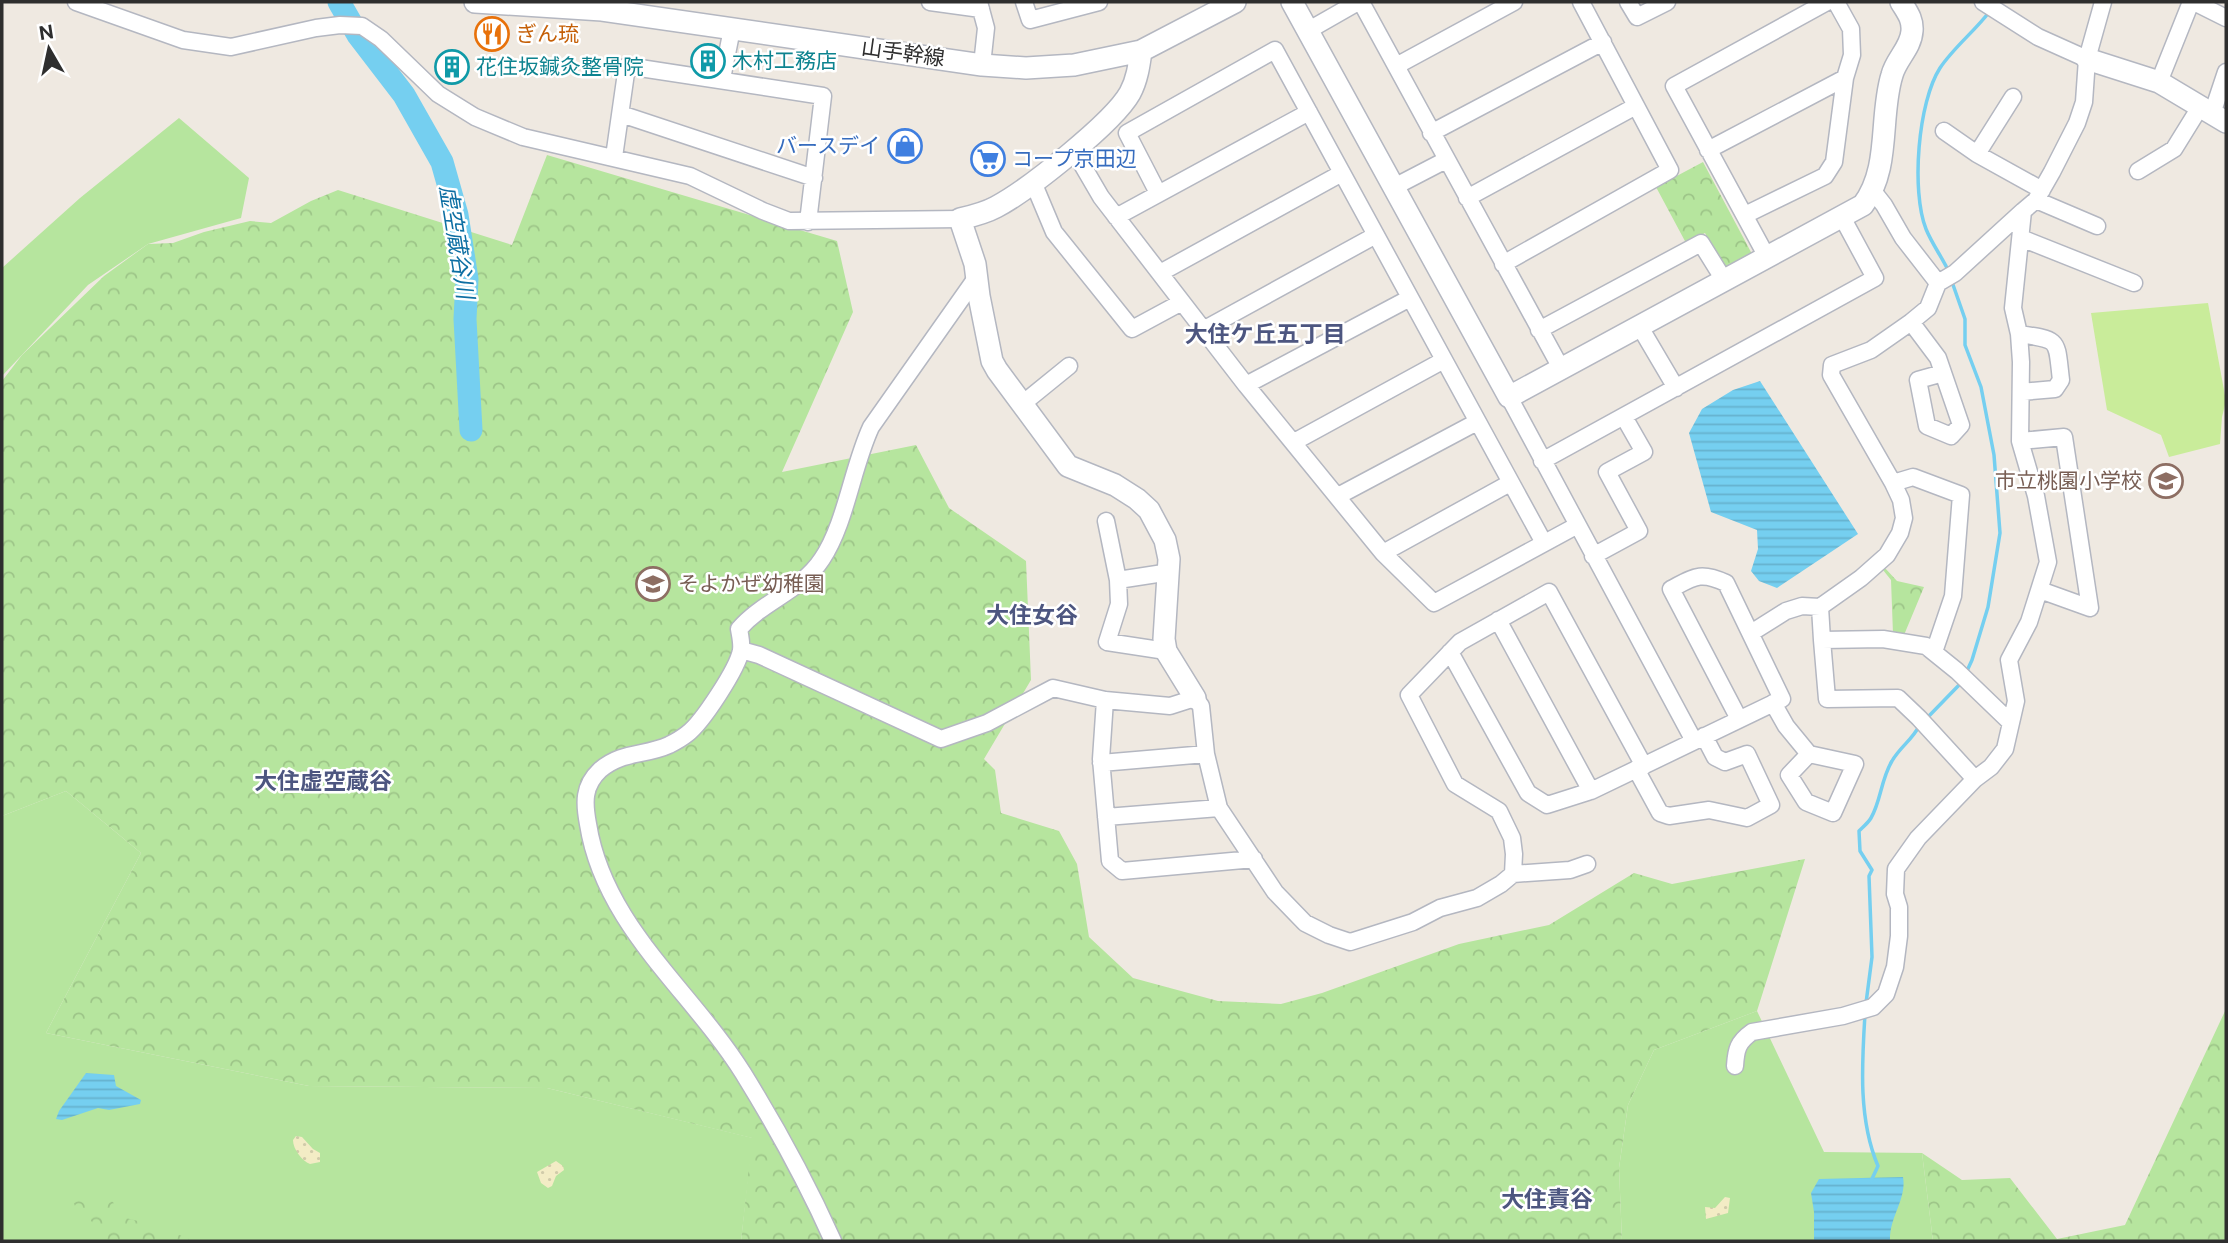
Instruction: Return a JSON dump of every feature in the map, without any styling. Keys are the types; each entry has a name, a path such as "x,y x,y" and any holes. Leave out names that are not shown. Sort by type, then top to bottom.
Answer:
{"street":[{"path":"76,2 183,40 231,47 316,28 362,26 381,38 438,94 475,117 523,137 691,176 763,211 789,220 808,222 960,219 992,209 1033,182 1105,123 1130,94 1141,51"},
{"name":"山手幹線","path":"475,2 603,6 732,29 982,65 1026,68 1074,65 1141,51 1235,2"},
{"path":"930,2 980,6 986,28 982,65"},
{"path":"1024,2 1030,20 1099,2"},
{"path":"1292,2 1509,397 1576,526 1699,739 1715,757 1725,762 1747,754 1771,805 1747,818 1709,810 1669,816 1660,813 1640,768 1549,592 1460,642 1409,695 1455,784 1499,811 1512,838 1513,874"},
{"path":"1309,30 1360,2 1562,370"},
{"path":"1396,66 1514,2"},
{"path":"1503,264 1670,170 1581,2"},
{"path":"1628,2 1637,17 1667,2"},
{"path":"1767,257 1674,86 1827,2"},
{"path":"1745,215 1825,176 1834,162 1845,78 1852,55 1851,29 1836,2"},
{"path":"1509,397 1863,205 1873,191 1882,152 1891,76 1912,36 1913,21 1901,2"},
{"path":"1751,632 1786,611 1802,606 1820,607 1861,578 1887,555 1900,533 1905,518 1901,500 1831,375 1832,365 1871,350 1911,322 1928,308 1947,278 2039,195 2077,123 2084,102 2087,59 2103,2"},
{"path":"2159,82 2193,2 2226,18"},
{"path":"1990,6 2038,37 2087,59 2159,82 2213,114"},
{"path":"722,79 732,29"},
{"path":"1431,133 1603,41"},
{"path":"1158,193 1127,133 1275,50 1544,543"},
{"path":"614,157 627,66 823,96 808,222"},
{"path":"2138,171 2174,149 2213,114 2226,72"},
{"path":"1709,150 1845,78"},
{"path":"1977,153 2013,97"},
{"path":"1467,198 1636,106"},
{"path":"1116,217 1309,112"},
{"path":"621,114 814,178"},
{"path":"1944,131 2039,195 2097,226"},
{"path":"1073,149 1101,197 1246,385 1383,553 1434,603 1576,526"},
{"path":"1394,187 1446,160"},
{"path":"1160,272 1342,173"},
{"path":"1033,182 1054,232 1132,329 1182,302"},
{"path":"1873,191 1903,238 1947,278"},
{"path":"1735,1066 1736,1049 1742,1039 1752,1032 1843,1016 1873,1007 1886,994 1895,967 1899,936 1899,907 1895,894 1896,869 1918,838 2006,749 2017,701 2009,660 2029,622 2048,562 2036,496 2020,441 2019,334 2013,308 2023,211"},
{"path":"1542,461 1875,278 1842,217"},
{"path":"960,219 975,264 992,361 1021,405 1068,466 1115,485 1138,499 1149,510 1165,540 1170,572 1164,639 1166,651 1201,706 1206,754 1219,807 1275,892 1305,923 1329,936 1350,942 1413,922 1440,908 1476,898 1513,874 1570,870 1587,864"},
{"path":"1203,330 1376,236"},
{"path":"2021,238 2134,283"},
{"path":"1539,330 1701,243 1724,280"},
{"path":"834,1241 801,1170 742,1070 625,920 591,847 584,804 587,785 610,763 620,757 666,746 688,733 726,683 741,650 739,629 747,619 796,587 821,560 833,538 871,427 976,278"},
{"path":"1246,385 1410,298"},
{"path":"1911,322 1938,358 1943,373"},
{"path":"1640,327 1676,388"},
{"path":"2019,334 2049,338 2057,347 2061,380 2055,388 2021,392"},
{"path":"1294,442 1444,360"},
{"path":"1021,405 1069,366"},
{"path":"1593,556 1639,531 1607,472 1644,452 1624,417"},
{"path":"1338,496 1477,422"},
{"path":"2020,441 2064,437 2090,608 2039,590"},
{"path":"1893,483 1913,477 1961,495 1953,596 1934,652"},
{"path":"1383,553 1510,483"},
{"path":"1106,521 1118,580 1119,604 1107,642 1166,651"},
{"path":"1118,580 1170,572"},
{"path":"1450,652 1528,793 1547,805 1591,791 1782,699 1726,583 1712,576 1697,575 1671,589 1740,719"},
{"path":"1820,607 1827,699 1898,698 1975,779"},
{"path":"1498,620 1591,791"},
{"path":"1822,640 1904,641 1926,646 1957,671 2011,723"},
{"path":"741,650 759,655 941,739 987,723 1053,688 1105,700 1170,706 1195,698"},
{"path":"1105,700 1101,763 1110,861 1122,870 1254,859"},
{"path":"1773,703 1786,726 1809,754"},
{"path":"1101,763 1206,754"},
{"path":"1106,817 1219,807"}],"green space":[{"path":"179,118 249,178 241,218 148,244 88,285 2,376 2,268 80,198"},
{"path":"547,155 837,241 853,312 782,472 916,445 949,508 1026,561 1031,680 984,759 995,770 1001,813 1059,831 1077,864 1089,937 1133,978 1218,1001 1281,1004 1322,993 1459,944 1549,925 1634,873 1672,884 1805,859 1757,1011 1654,1050 1628,1105 1619,1168 1622,1241 741,1241 752,1138 547,1088 309,1086 46,1033 141,853 66,791 2,816 2,381 22,355 104,276 148,244 173,243 250,221 271,223 338,190 512,245"},
{"path":"1703,162 1752,254 1730,267 1723,265 1705,233 1686,243 1656,187"},
{"path":"2208,303 2226,401 2220,444 2169,457 2161,435 2107,410 2091,313"},
{"path":"1885,568 1897,581 1924,587 1904,635 1893,634 1891,580 1883,570"},
{"path":"66,791 141,853 46,1033 309,1086 547,1088 753,1138 741,1241 2,1241 2,816"},
{"path":"2226,1009 2226,1241 1933,1241 1922,1153 1962,1180 2010,1178 2057,1239 2125,1225"},
{"path":"1757,1011 1824,1152 1922,1153 1933,1241 1622,1241 1619,1168 1628,1105 1654,1050"},
{"path":"99,1192 113,1202 122,1217 162,1227 193,1241 101,1241 85,1212 75,1206 71,1196"}],"sand":[{"path":"296,1136 302,1137 320,1153 320,1162 310,1164 301,1157 293,1143"},
{"path":"556,1161 564,1170 548,1188 541,1183 537,1172"},
{"path":"1725,1197 1730,1198 1728,1213 1706,1219 1705,1207 1715,1208"}],"water":[{"path":"1760,381 1858,534 1777,588 1759,581 1751,571 1758,549 1757,530 1711,512 1689,433 1702,409 1733,390"},
{"path":"86,1073 114,1075 116,1086 141,1100 140,1104 109,1110 98,1108 62,1120 56,1119"},
{"path":"1903,1177 1903,1193 1892,1224 1890,1241 1814,1241 1811,1193 1819,1179"}],"waterway":[{"name":"虚空蔵谷川","path":"339,2 358,35 404,95 442,162 457,215 467,279 465,319 471,430"},
{"path":"1949,272 1928,235 1921,213 1918,170 1922,124 1932,83 1940,68 1990,11"},
{"path":"1951,279 1965,319 1965,345 1981,387 1994,455 2000,533 1988,607 1966,673"},
{"path":"1927,718 1961,683"},
{"path":"1866,1003 1872,957 1869,876 1872,870 1860,851 1859,831 1874,811 1892,761 1919,726"},
{"path":"1865,1014 1864,1110 1878,1166 1871,1181"}],"place":[{"name":"ぎん琉","path":"492,34"},
{"name":"木村工務店","path":"708,61"},
{"name":"花住坂鍼灸整骨院","path":"452,67"},
{"name":"バースデイ","path":"905,146"},
{"name":"コープ京田辺","path":"988,159"},
{"name":"市立桃園小学校","path":"2166,481"},
{"name":"そよかぜ幼稚園","path":"653,584"}],"district":[{"name":"大住ケ丘五丁目","path":"1265,334"},
{"name":"大住女谷","path":"1032,615"},
{"name":"大住虚空蔵谷","path":"323,781"},
{"name":"大住責谷","path":"1547,1199"}]}
